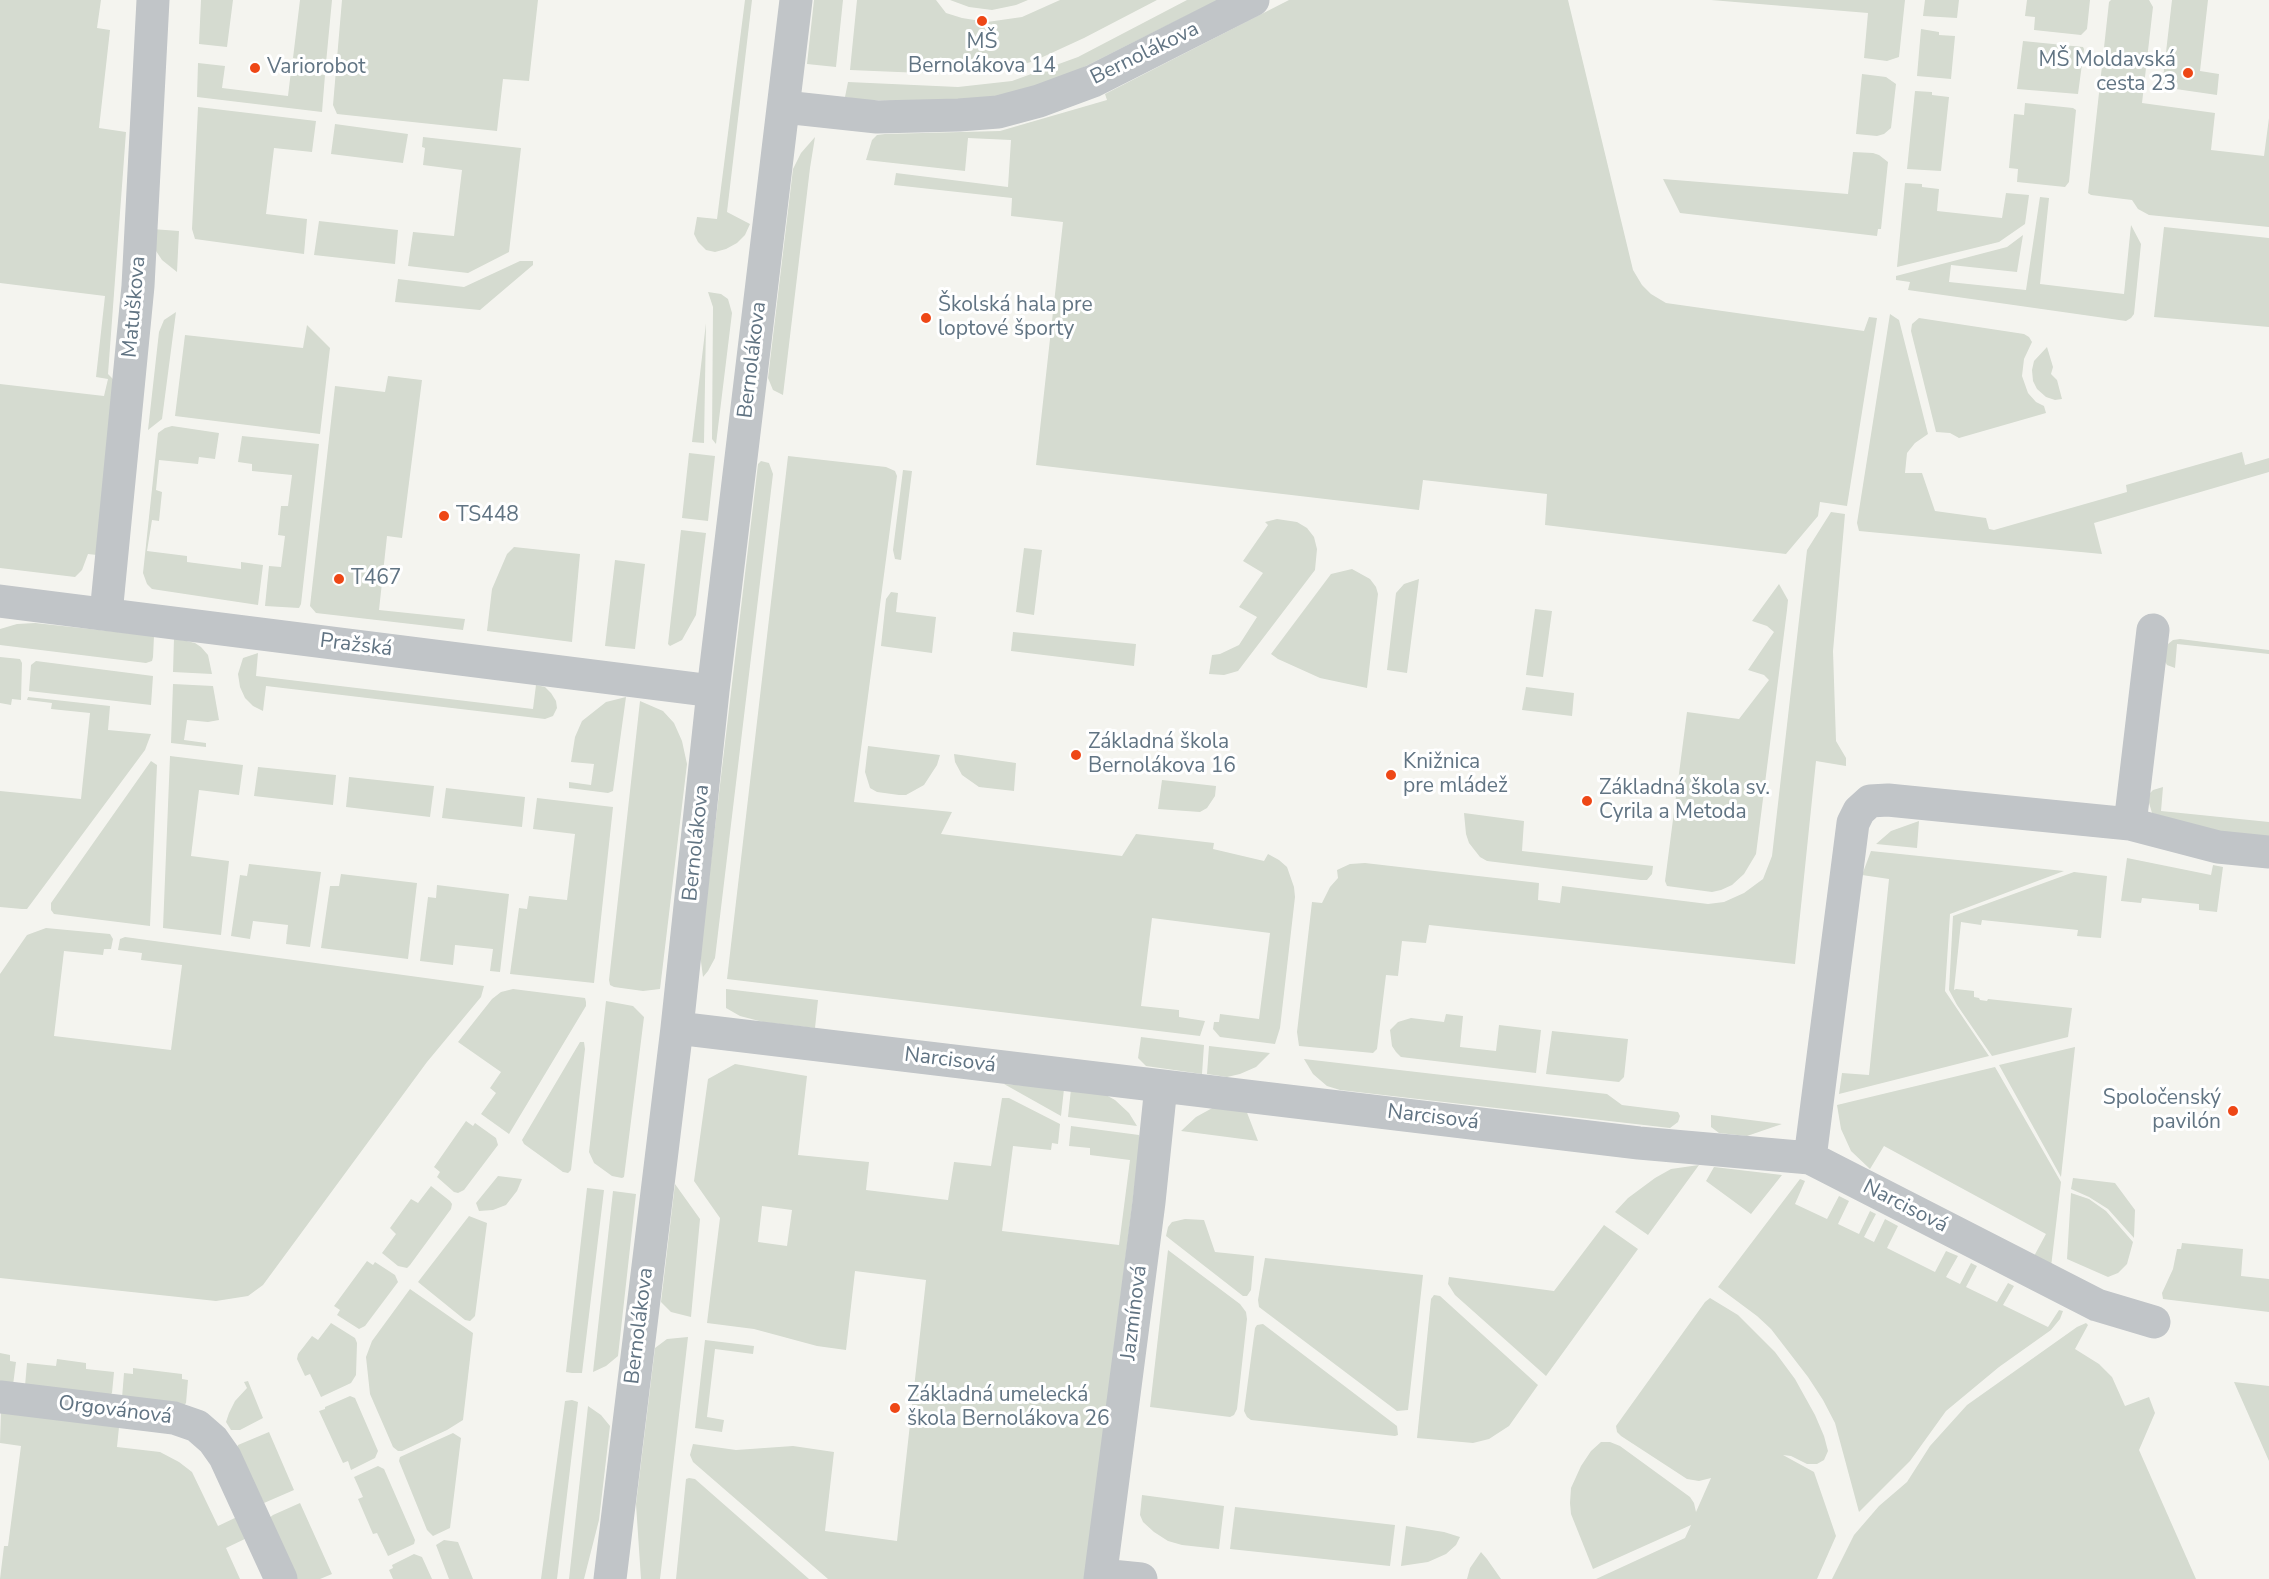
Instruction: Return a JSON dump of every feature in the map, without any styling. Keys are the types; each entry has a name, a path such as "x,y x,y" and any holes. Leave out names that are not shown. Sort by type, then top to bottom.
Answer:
{"street":[{"name":"Matuškova","path":"106,614 138,286 153,0"},
{"name":"Bernolákova","path":"610,1579 677,1028 713,691 796,0"},
{"name":"Bernolákova","path":"784,107 877,117 998,112 1039,101 1093,81 1253,0"},
{"name":"Pražská","path":"0,601 713,691"},
{"path":"2130,824 2153,630"},
{"path":"1810,1158 1853,824 1864,806 1870,801 1888,800 2130,824 2218,846 2269,852"},
{"name":"Narcisová","path":"677,1028 1639,1143 1810,1158 2097,1305 2154,1322"},
{"name":"Jazmínová","path":"1141,1579 1101,1577 1149,1202 1161,1086"},
{"name":"Orgovánová","path":"0,1397 174,1418 197,1426 213,1440 225,1457 281,1579"}],"shaded area":[{"path":"0,0 101,0 97,28 110,30 99,128 126,132 108,374 113,379 97,555 88,554 82,570 75,577 0,568 0,384 104,396 108,379 96,377 105,296 0,283"},
{"path":"201,0 233,0 227,47 199,44"},
{"path":"300,0 332,0 326,63 293,58"},
{"path":"342,0 538,0 529,81 503,79 497,131 337,114 333,105"},
{"path":"745,0 752,0 727,212 750,224 745,235 737,243 715,252 706,250 694,234 697,217 717,219"},
{"path":"814,0 843,0 836,67 807,64"},
{"name":"MŠ Bernolákova 14","path":"857,0 936,0 946,13 987,22 1022,17 1060,0 1157,0 1034,61 1008,69 946,74 850,70"},
{"path":"950,0 1028,0 992,10 969,7"},
{"path":"1187,0 1218,0 1068,75 1007,95 947,102 861,100 845,97 848,82 958,87 1012,81 1078,57"},
{"path":"1289,0 1568,0 1633,270 1642,285 1666,303 1864,331 1869,317 1877,318 1847,506 1820,502 1818,516 1786,554 1545,525 1547,494 1423,480 1419,510 1036,465 1063,222 1011,216 1012,198 894,185 896,173 1008,187 1011,140 968,138 965,171 866,160 872,140 877,135 885,134 1000,131 1107,100 1105,94"},
{"path":"1711,0 1905,0 1899,57 1887,61 1864,58 1868,13"},
{"path":"1925,0 1959,0 1957,18 1923,16"},
{"path":"2027,0 2090,0 2087,29 2081,35 2034,30 2035,17 2025,16"},
{"path":"2111,0 2149,0 2153,7 2142,103 2215,113 2211,150 2264,156 2269,118 2269,227 2149,215 2138,209 2132,200 2088,193"},
{"path":"2172,0 2208,0 2200,71 2219,74 2217,95 2162,87"},
{"path":"1921,29 1939,32 1939,35 1955,36 1951,79 1917,76"},
{"path":"2023,41 2083,47 2078,94 2017,89"},
{"path":"198,63 225,66 222,88 288,96 291,71 325,75 322,112 197,97"},
{"path":"1862,74 1886,77 1896,84 1891,128 1884,134 1877,136 1856,134"},
{"path":"1915,91 1932,92 1932,95 1949,97 1941,171 1907,169"},
{"path":"2025,103 2076,110 2069,182 2065,187 2017,182 2018,169 2009,168 2014,114 2024,115"},
{"path":"198,107 316,121 312,152 274,148 266,214 307,219 304,254 195,239 192,229"},
{"path":"335,124 408,134 403,163 331,154"},
{"path":"423,137 521,148 509,252 468,273 408,266 413,232 454,236 462,170 423,165 425,148 422,147"},
{"path":"815,137 783,395 773,390 768,378 793,169 801,153"},
{"path":"1853,152 1873,153 1888,162 1881,229 1878,229 1877,236 1680,213 1663,179 1848,194"},
{"path":"1905,183 1922,184 1922,187 1939,189 1937,211 2002,218 2006,193 2029,195 2025,224 1999,242 1897,267"},
{"path":"2040,197 2049,198 2040,284 2124,294 2131,225 2141,244 2134,314 2131,318 2126,321 1908,290 1910,282 1896,280 1896,276 2007,247 2023,235 2017,272 1951,265 1949,282 2026,290"},
{"path":"319,221 398,230 395,264 314,255"},
{"path":"2164,227 2269,238 2269,327 2154,317"},
{"path":"152,229 179,231 177,272 162,260 156,251"},
{"path":"520,261 533,261 533,265 480,310 395,302 398,279 464,287"},
{"path":"708,292 721,294 728,299 732,313 716,444 712,439 713,307"},
{"path":"176,312 162,419 148,430 159,332 164,320"},
{"path":"1890,314 1899,320 1928,434 1915,443 1907,453 1905,473 1922,473 1935,511 1986,518 1989,529 1994,530 2127,492 2126,485 2242,452 2245,465 2269,458 2269,472 2094,523 2102,554 1859,531 1857,523"},
{"path":"1919,318 2024,334 2029,337 2032,342 2024,359 2022,376 2028,393 2036,402 2044,406 2046,413 1959,438 1950,433 1936,432 1911,331 1912,324"},
{"path":"706,323 704,443 692,442"},
{"path":"307,325 330,348 320,434 175,416 185,335 303,348"},
{"path":"2047,347 2053,367 2051,374 2057,380 2062,399 2055,400 2046,397 2037,389 2033,381 2034,361"},
{"path":"388,376 422,380 402,538 387,536 379,610 465,619 463,630 316,613 310,606 335,386 385,392"},
{"path":"172,426 219,433 215,459 199,457 198,464 159,460 156,490 162,492 159,521 152,520 147,551 187,556 187,562 241,569 241,562 263,565 258,605 152,589 147,584 143,573 158,433"},
{"path":"242,436 319,444 299,608 265,606 269,566 281,567 285,536 278,535 281,506 288,506 292,475 252,471 252,464 238,462"},
{"path":"689,453 715,456 708,521 682,518"},
{"path":"788,456 886,467 895,471 897,476 854,802 952,812 941,834 1122,856 1136,834 1214,843 1213,849 1264,861 1268,854 1279,860 1287,867 1295,897 1280,1028 1275,1044 1220,1037 1213,1029 1214,1022 1219,1022 1220,1014 1259,1019 1270,933 1152,918 1141,1006 1179,1010 1179,1017 1205,1021 1200,1036 727,979"},
{"path":"761,461 769,463 773,474 715,958 703,977 700,954 758,464"},
{"path":"903,470 912,471 901,560 895,559 893,550"},
{"path":"1831,512 1845,514 1833,651 1836,741 1846,758 1846,766 1816,761 1795,964 1429,925 1426,943 1402,941 1398,976 1386,975 1377,1049 1373,1053 1299,1046 1297,1032 1312,902 1322,903 1330,887 1338,878 1337,870 1350,864 1365,863 1539,883 1538,900 1560,903 1562,886 1708,904 1724,902 1744,893 1763,879 1772,856 1807,550"},
{"path":"1277,519 1297,522 1307,528 1314,537 1317,549 1315,570 1238,671 1224,675 1209,674 1212,655 1220,654 1239,645 1257,617 1239,607 1263,573 1243,561 1268,525 1265,522"},
{"path":"681,530 706,533 696,615 682,640 670,646 668,644"},
{"path":"514,547 580,554 572,642 487,631 492,589 507,554"},
{"path":"1024,548 1042,550 1034,615 1016,612"},
{"path":"615,560 645,564 635,649 605,646"},
{"path":"1352,569 1370,579 1378,594 1367,688 1320,678 1271,654 1331,574"},
{"path":"1419,579 1407,673 1387,670 1396,593 1404,584"},
{"path":"1779,584 1788,600 1756,854 1744,874 1732,885 1721,890 1712,892 1667,886 1665,881 1687,712 1739,719 1769,680 1764,675 1748,670 1774,632 1767,626 1752,621"},
{"path":"891,592 898,593 896,612 936,617 932,653 881,646 886,599"},
{"path":"1535,609 1552,611 1543,677 1526,675"},
{"path":"35,623 154,636 152,661 146,663 0,645 0,629 17,624"},
{"path":"1013,632 1136,644 1134,666 1011,651"},
{"path":"174,638 195,643 201,647 208,655 212,674 173,672"},
{"path":"2180,639 2269,650 2269,654 2177,644 2175,668 2167,665 2162,656 2168,644"},
{"path":"258,653 256,676 533,709 536,685 545,687 551,693 557,708 553,716 545,719 266,686 263,711 253,706 245,698 238,674 243,658"},
{"path":"0,657 20,659 22,663 21,700 12,699 11,705 0,703"},
{"path":"36,661 153,676 151,705 29,691 31,665"},
{"path":"173,684 213,686 219,720 208,722 187,720 184,740 206,743 206,747 171,743"},
{"path":"1526,687 1574,693 1572,716 1522,710"},
{"path":"28,697 110,706 108,730 151,734 145,750 27,909 22,909 0,907 0,791 81,799 90,713 51,709 52,703 27,700"},
{"path":"626,697 613,791 608,793 569,788 569,782 591,785 594,764 571,762 575,737 582,721 606,702"},
{"path":"640,701 663,711 674,723 682,741 687,764 660,989 643,991 614,987 610,985 609,980"},
{"path":"868,746 940,755 937,765 924,785 906,795 899,795 877,792 870,788 865,772"},
{"path":"954,754 1016,763 1014,791 979,787 962,775 955,762"},
{"path":"170,756 243,765 239,795 199,790 191,856 229,861 221,935 163,928"},
{"path":"151,761 157,765 150,926 54,914 51,910 51,903"},
{"path":"258,767 336,775 333,805 254,796"},
{"path":"349,777 434,786 430,817 346,807"},
{"path":"1162,780 1216,786 1215,796 1207,808 1200,812 1158,809"},
{"path":"2163,787 2161,811 2269,822 2269,839 2221,834 2152,813 2147,796 2153,790"},
{"path":"446,788 525,797 522,827 442,818"},
{"path":"537,798 613,807 594,983 510,974 519,908 527,909 529,896 567,900 575,834 533,829"},
{"path":"1464,813 1524,821 1522,851 1653,866 1652,874 1647,880 1641,880 1487,861 1480,857 1469,843"},
{"path":"1919,821 1917,848 1876,844 1891,831"},
{"path":"1871,851 2064,871 1950,914 1945,991 1989,1056 1839,1094 1842,1073 1869,1075 1889,879 1862,875"},
{"path":"2127,858 2211,875 2213,865 2223,867 2217,912 2199,910 2199,904 2142,898 2141,903 2121,901"},
{"path":"249,864 321,872 310,947 286,944 288,925 253,921 250,939 231,936 240,875 247,876"},
{"path":"2074,872 2107,876 2101,938 2077,936 2078,930 1982,920 1981,925 1961,922 1954,990 1974,991 1974,997 1980,1000 2072,1008 2068,1037 1992,1056 1949,990 1953,916"},
{"path":"341,874 417,883 408,959 321,948 330,886 339,886"},
{"path":"437,885 509,894 500,972 490,971 493,949 455,945 453,965 420,961 428,897 436,898"},
{"path":"46,928 110,934 113,939 111,949 104,949 103,955 64,951 54,1036 171,1050 182,965 141,960 142,953 118,950 120,939 125,937 484,986 481,997 427,1062 263,1285 248,1296 216,1301 0,1278 0,974 27,935"},
{"path":"513,989 585,998 586,1006 509,1134 481,1114 496,1093 490,1088 501,1072 458,1042 492,999 501,992"},
{"path":"726,989 818,1000 815,1028 763,1022 740,1016 726,1008"},
{"path":"606,1001 633,1006 644,1017 624,1177 622,1178 612,1176 594,1163 589,1152"},
{"path":"1446,1014 1463,1016 1460,1047 1496,1051 1499,1025 1541,1030 1536,1073 1401,1057 1396,1052 1392,1046 1390,1030 1398,1022 1411,1018 1444,1022"},
{"path":"1552,1031 1628,1039 1624,1077 1619,1082 1546,1074"},
{"path":"1141,1037 1204,1045 1202,1074 1146,1066 1138,1058"},
{"path":"580,1042 584,1042 585,1049 571,1170 568,1173 563,1172 524,1144 522,1140"},
{"path":"1209,1046 1270,1053 1256,1067 1227,1077 1207,1074"},
{"path":"2075,1047 2061,1177 1999,1065"},
{"path":"1304,1059 1607,1094 1622,1105 1678,1112 1680,1116 1678,1122 1670,1128 1340,1090 1327,1086 1313,1074"},
{"name":"Základná umelecká škola Bernolákova 26","path":"735,1064 807,1076 798,1155 869,1162 866,1190 948,1200 954,1162 991,1166 1002,1098 1009,1098 1060,1124 1058,1144 1052,1143 1051,1150 1013,1146 1002,1231 1119,1245 1130,1160 1090,1155 1090,1148 1069,1146 1071,1126 1139,1135 1140,1143 1085,1579 828,1579 693,1462 690,1455 693,1444 736,1450 793,1446 834,1452 825,1531 897,1541 926,1280 855,1271 846,1350 817,1346 754,1329 707,1323 720,1218 694,1181 708,1079","holes":["762,1206 792,1210 787,1246 758,1242"]},
{"path":"1995,1067 2061,1182 2051,1267 2033,1258 2046,1234 1884,1146 1870,1169 1851,1151 1841,1129 1837,1105"},
{"path":"1004,1084 1064,1089 1061,1116"},
{"path":"1071,1089 1106,1095 1115,1100 1129,1113 1137,1126 1068,1117"},
{"path":"1216,1106 1246,1110 1258,1141 1181,1131 1196,1117"},
{"path":"1711,1115 1782,1124 1747,1136 1719,1133 1711,1127"},
{"path":"466,1121 473,1126 475,1123 496,1138 498,1145 464,1190 458,1193 437,1177 440,1172 434,1167"},
{"path":"1699,1165 1648,1235 1615,1212 1628,1198 1671,1169"},
{"path":"1714,1167 1782,1175 1751,1214 1706,1181"},
{"path":"498,1176 522,1179 517,1191 506,1205 493,1210 479,1211 476,1203"},
{"path":"2073,1178 2115,1183 2135,1210 2134,1238 2108,1209 2071,1189"},
{"path":"1800,1179 1805,1181 1795,1204 1827,1219 1839,1196 1849,1201 1838,1224 1859,1234 1870,1211 1876,1214 1864,1237 1874,1242 1885,1219 1898,1226 1887,1248 1935,1272 1946,1251 1958,1256 1946,1277 1960,1284 1971,1263 1977,1266 1966,1287 1997,1302 2008,1283 2014,1286 2003,1305 2048,1327 2059,1310 2063,1311 2051,1330 1999,1367 1946,1411 1910,1461 1859,1512 1835,1423 1823,1400 1771,1329 1718,1287"},
{"path":"675,1184 700,1219 691,1317 671,1312 661,1302"},
{"path":"431,1186 450,1201 451,1209 410,1265 407,1268 398,1266 382,1253 396,1234 390,1228 411,1199 418,1203"},
{"path":"587,1188 604,1190 582,1373 572,1373 566,1372"},
{"path":"613,1191 636,1194 618,1356 606,1366 593,1372"},
{"path":"2071,1193 2089,1199 2106,1211 2133,1242 2127,1264 2118,1273 2108,1277 2067,1259"},
{"path":"469,1216 487,1223 475,1316 470,1321 465,1320 418,1282"},
{"path":"1185,1219 1204,1220 1215,1252 1254,1256 1251,1290 1247,1296 1243,1296 1166,1236 1172,1222"},
{"path":"1604,1225 1638,1249 1546,1376 1455,1295 1448,1284 1449,1277 1554,1291"},
{"path":"2182,1243 2243,1249 2241,1276 2269,1279 2269,1312 2163,1299 2162,1293 2173,1269 2177,1249 2181,1249"},
{"path":"1168,1250 1240,1304 1246,1312 1237,1409 1230,1417 1150,1407"},
{"path":"1265,1258 1423,1275 1408,1410 1397,1411 1259,1307 1258,1300"},
{"path":"367,1261 373,1265 375,1262 395,1275 398,1282 365,1326 359,1329 337,1315 340,1310 334,1306"},
{"path":"410,1289 473,1333 463,1420 447,1430 398,1451 393,1447 370,1394 366,1357 372,1341"},
{"path":"1434,1295 1440,1296 1538,1385 1509,1426 1489,1439 1473,1443 1417,1438 1431,1299"},
{"path":"1710,1298 1738,1315 1775,1352 1795,1379 1815,1415 1828,1451 1824,1460 1817,1464 1807,1464 1791,1456 1783,1455 1814,1472 1836,1536 1817,1579 1596,1579 1685,1538 1691,1525 1593,1569 1571,1514 1570,1503 1571,1488 1581,1466 1591,1451 1601,1442 1610,1442 1620,1446 1690,1497 1696,1512 1711,1478 1699,1481 1687,1479 1621,1436 1616,1426"},
{"path":"331,1323 355,1338 357,1343 356,1375 351,1383 321,1397 310,1374 305,1376 297,1359 298,1354 312,1336 318,1340"},
{"path":"2086,1323 2088,1325 2075,1349 2099,1364 2112,1377 2125,1406 2149,1397 2155,1413 2139,1450 2196,1579 1832,1579 1854,1535 1879,1506 1907,1482 1930,1446 1967,1405 2077,1327"},
{"path":"1263,1324 1397,1426 1398,1435 1251,1420 1247,1417 1244,1411 1255,1328"},
{"path":"688,1337 660,1579 641,1579 636,1504 655,1348 667,1339"},
{"path":"705,1340 754,1346 753,1354 715,1349 707,1417 724,1420 722,1432 695,1428"},
{"path":"0,1353 10,1355 10,1361 16,1362 13,1385 0,1387"},
{"path":"57,1359 86,1363 86,1369 114,1372 112,1393 109,1396 25,1386 27,1363 56,1366"},
{"path":"133,1368 182,1374 182,1379 188,1380 186,1403 182,1408 122,1398 124,1373 133,1374"},
{"path":"248,1381 263,1418 240,1430 231,1430 226,1422 229,1413 235,1401 247,1388 244,1382"},
{"path":"2234,1382 2269,1386 2269,1461"},
{"path":"350,1396 355,1398 378,1451 375,1458 351,1470 348,1461 343,1463 319,1411"},
{"path":"565,1401 578,1402 557,1579 541,1579"},
{"path":"588,1406 601,1415 610,1426 599,1520 584,1579 569,1579"},
{"path":"1,1411 119,1427 117,1447 160,1452 179,1462 192,1472 218,1526 239,1516 249,1537 226,1548 240,1579 0,1579 4,1546 8,1546 21,1446 0,1443"},
{"path":"269,1432 294,1490 264,1503 237,1448 238,1445"},
{"path":"453,1433 461,1438 450,1528 433,1536 427,1530 399,1461 400,1457"},
{"path":"378,1466 384,1469 415,1540 414,1544 388,1556 377,1533 373,1534 358,1499 363,1497 354,1477"},
{"path":"686,1479 695,1479 809,1579 676,1579"},
{"path":"1142,1495 1224,1506 1219,1549 1182,1545 1168,1541 1154,1532 1143,1522 1140,1515"},
{"path":"300,1503 332,1574 320,1579 294,1579 268,1519"},
{"path":"1235,1507 1395,1525 1390,1566 1230,1549"},
{"path":"1406,1526 1460,1537 1456,1545 1446,1554 1428,1562 1401,1566"},
{"path":"444,1540 458,1542 473,1579 449,1579 436,1545"},
{"path":"1481,1552 1501,1579 1467,1579 1470,1568"},
{"path":"414,1554 422,1557 432,1579 393,1579 389,1570 393,1568 392,1565"}],"place":[{"name":"MŠ Bernolákova 14","path":"982,21"},
{"name":"Variorobot","path":"255,68"},
{"name":"MŠ Moldavská cesta 23","path":"2188,73"},
{"name":"Školská hala pre loptové športy","path":"926,318"},
{"name":"TS448","path":"444,516"},
{"name":"T467","path":"339,579"},
{"name":"Základná škola Bernolákova 16","path":"1076,755"},
{"name":"Knižnica pre mládež","path":"1391,775"},
{"name":"Základná škola sv. Cyrila a Metoda","path":"1587,801"},
{"name":"Spoločenský pavilón","path":"2233,1111"},
{"name":"Základná umelecká škola Bernolákova 26","path":"895,1408"}]}
